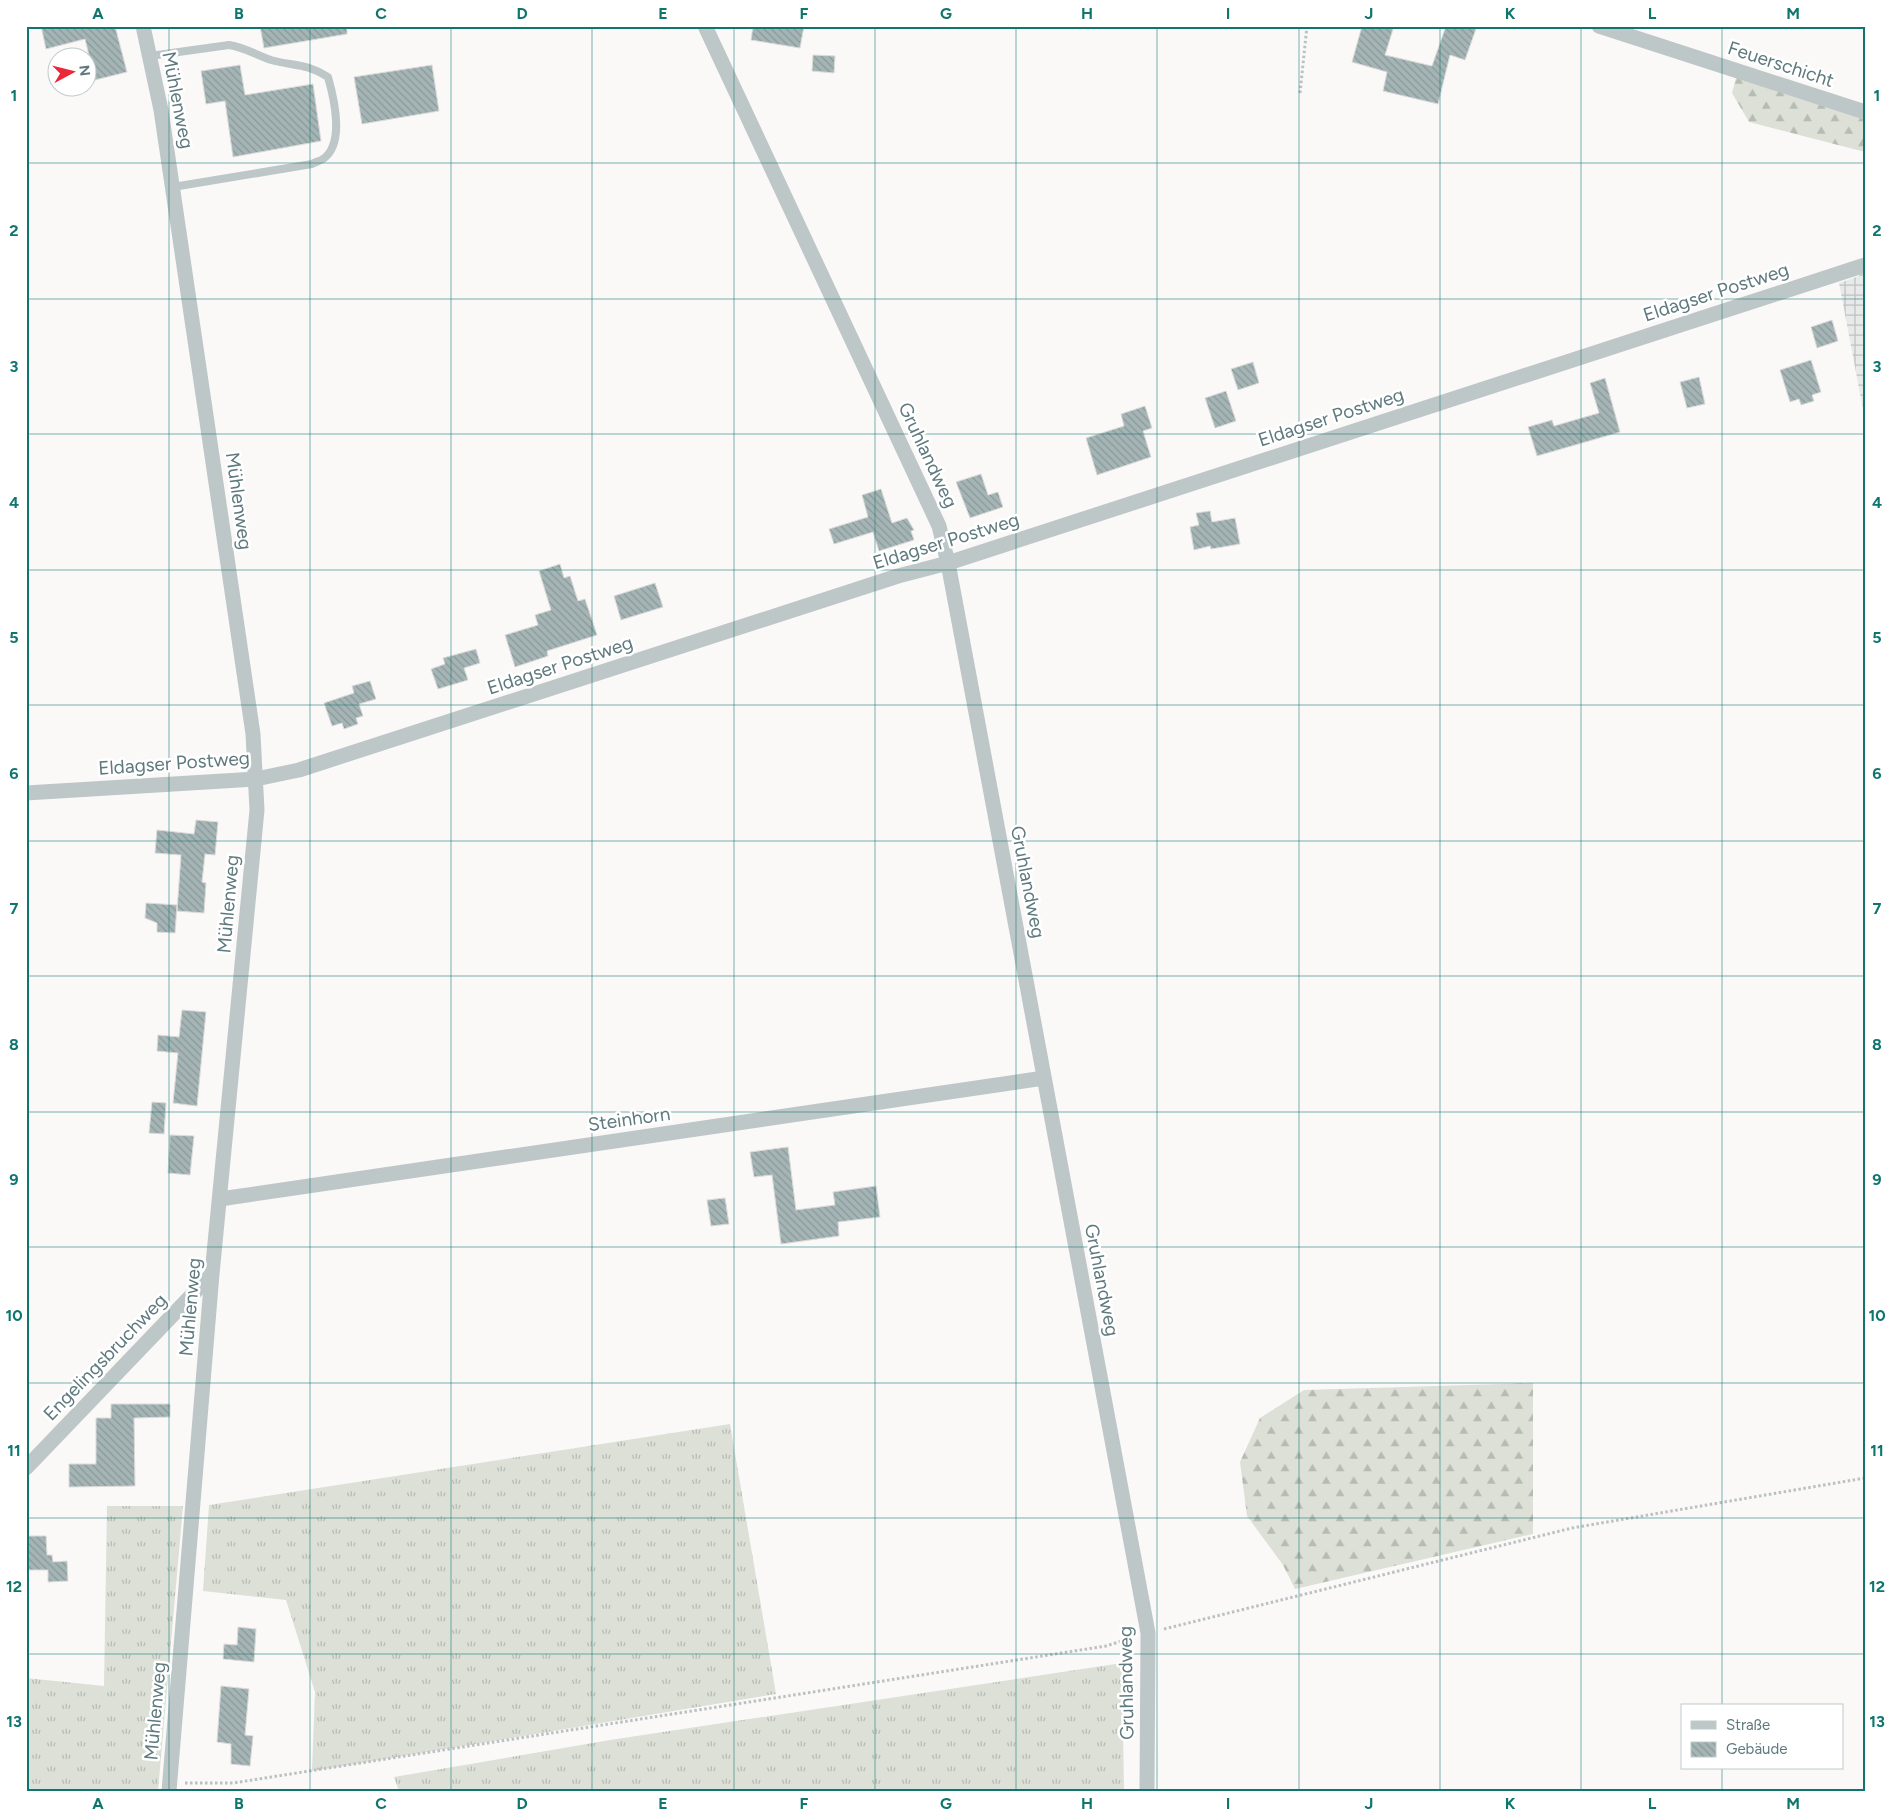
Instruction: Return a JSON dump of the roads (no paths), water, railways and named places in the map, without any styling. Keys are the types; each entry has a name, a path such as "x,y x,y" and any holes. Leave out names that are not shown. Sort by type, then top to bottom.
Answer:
{"street":[{"name":"Mühlenweg","path":"143,26 161,110 173,187 251,725 257,810 212,1274 169,1787"},
{"name":"Gruhlandweg","path":"705,26 939,526 948,563 1148,1633 1147,1791"},
{"name":"Feuerschicht","path":"1599,26 1865,112"},
{"name":"Eldagser Postweg","path":"26,793 256,779 299,770 898,576 948,563 1865,265"},
{"name":"Steinhorn","path":"220,1199 1044,1078"},
{"name":"Engelingsbruchweg","path":"26,1468 212,1274"}],"lane":[{"path":"150,56 229,45 241,47 273,60 299,64 318,70 328,76 333,94 337,130 333,148 324,159 312,164 173,187"}]}
